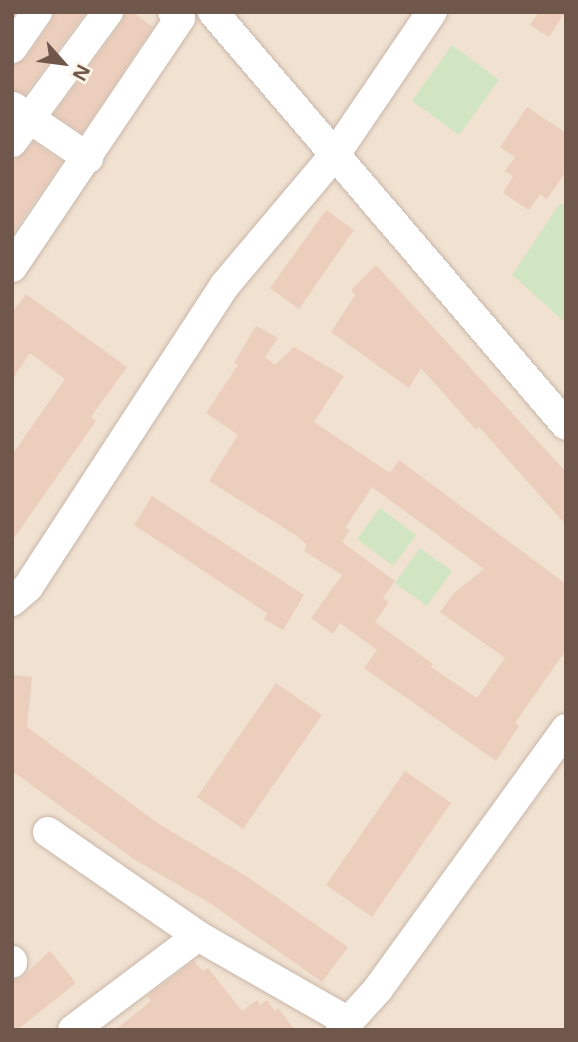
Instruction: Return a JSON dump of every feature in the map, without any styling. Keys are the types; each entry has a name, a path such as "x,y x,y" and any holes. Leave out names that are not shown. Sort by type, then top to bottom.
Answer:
{"street":[{"path":"12,48 37,12"},
{"path":"12,142 21,112 108,12"},
{"path":"12,267 180,18 173,12"},
{"path":"213,12 566,425"},
{"path":"12,601 36,576 225,285 336,153 432,12"},
{"path":"21,112 88,158"},
{"path":"48,832 198,936 345,1026 378,989 566,729"},
{"path":"73,1030 198,936"}],"shaded area":[{"path":"12,12 566,12 566,1030 12,1030"}],"green space":[{"path":"452,45 499,80 459,135 412,101"},
{"path":"560,203 566,206 566,323 512,275"},
{"path":"380,508 416,535 393,566 357,539"},
{"path":"420,548 452,571 427,606 395,583"}],"building":[{"path":"54,12 86,12 25,94 12,90 12,65 26,58 51,22"},
{"path":"125,12 133,12 153,27 82,133 54,114 122,22"},
{"path":"539,12 565,12 549,37 530,25"},
{"path":"527,107 566,133 566,171 547,199 540,194 529,210 503,193 513,176 505,171 515,157 500,147"},
{"path":"34,142 62,162 12,234 12,163"},
{"path":"326,210 354,230 299,309 270,288"},
{"path":"376,265 566,472 566,525 479,427 476,430 421,368 409,388 331,332 355,295 351,290"},
{"path":"26,294 127,367 91,417 96,421 12,541 12,455 65,379 30,353 12,380 12,313"},
{"path":"256,326 278,338 265,357 275,365 294,347 344,376 314,422 390,473 399,460 566,584 566,650 515,723 519,726 496,761 364,668 377,650 340,623 333,634 311,618 342,575 304,551 307,545 297,536 209,481 238,435 206,413 238,365 234,363","holes":["372,487 484,569 453,594 440,612 505,658 477,698 431,667 433,664 375,622 389,602 383,598 395,581 342,542 350,530 345,528"]},
{"path":"152,496 304,595 283,630 264,619 267,613 134,525"},
{"path":"12,675 32,677 27,727 159,824 249,878 348,947 322,982 208,902 135,860 12,771"},
{"path":"276,683 322,715 243,829 197,797"},
{"path":"405,771 451,803 372,917 326,885"},
{"path":"50,951 76,983 17,1030 12,1030 12,981 21,978"},
{"path":"194,961 203,971 208,968 242,1011 257,1000 260,1005 267,1000 275,1011 278,1008 295,1030 115,1030 151,1001 147,996"}]}
